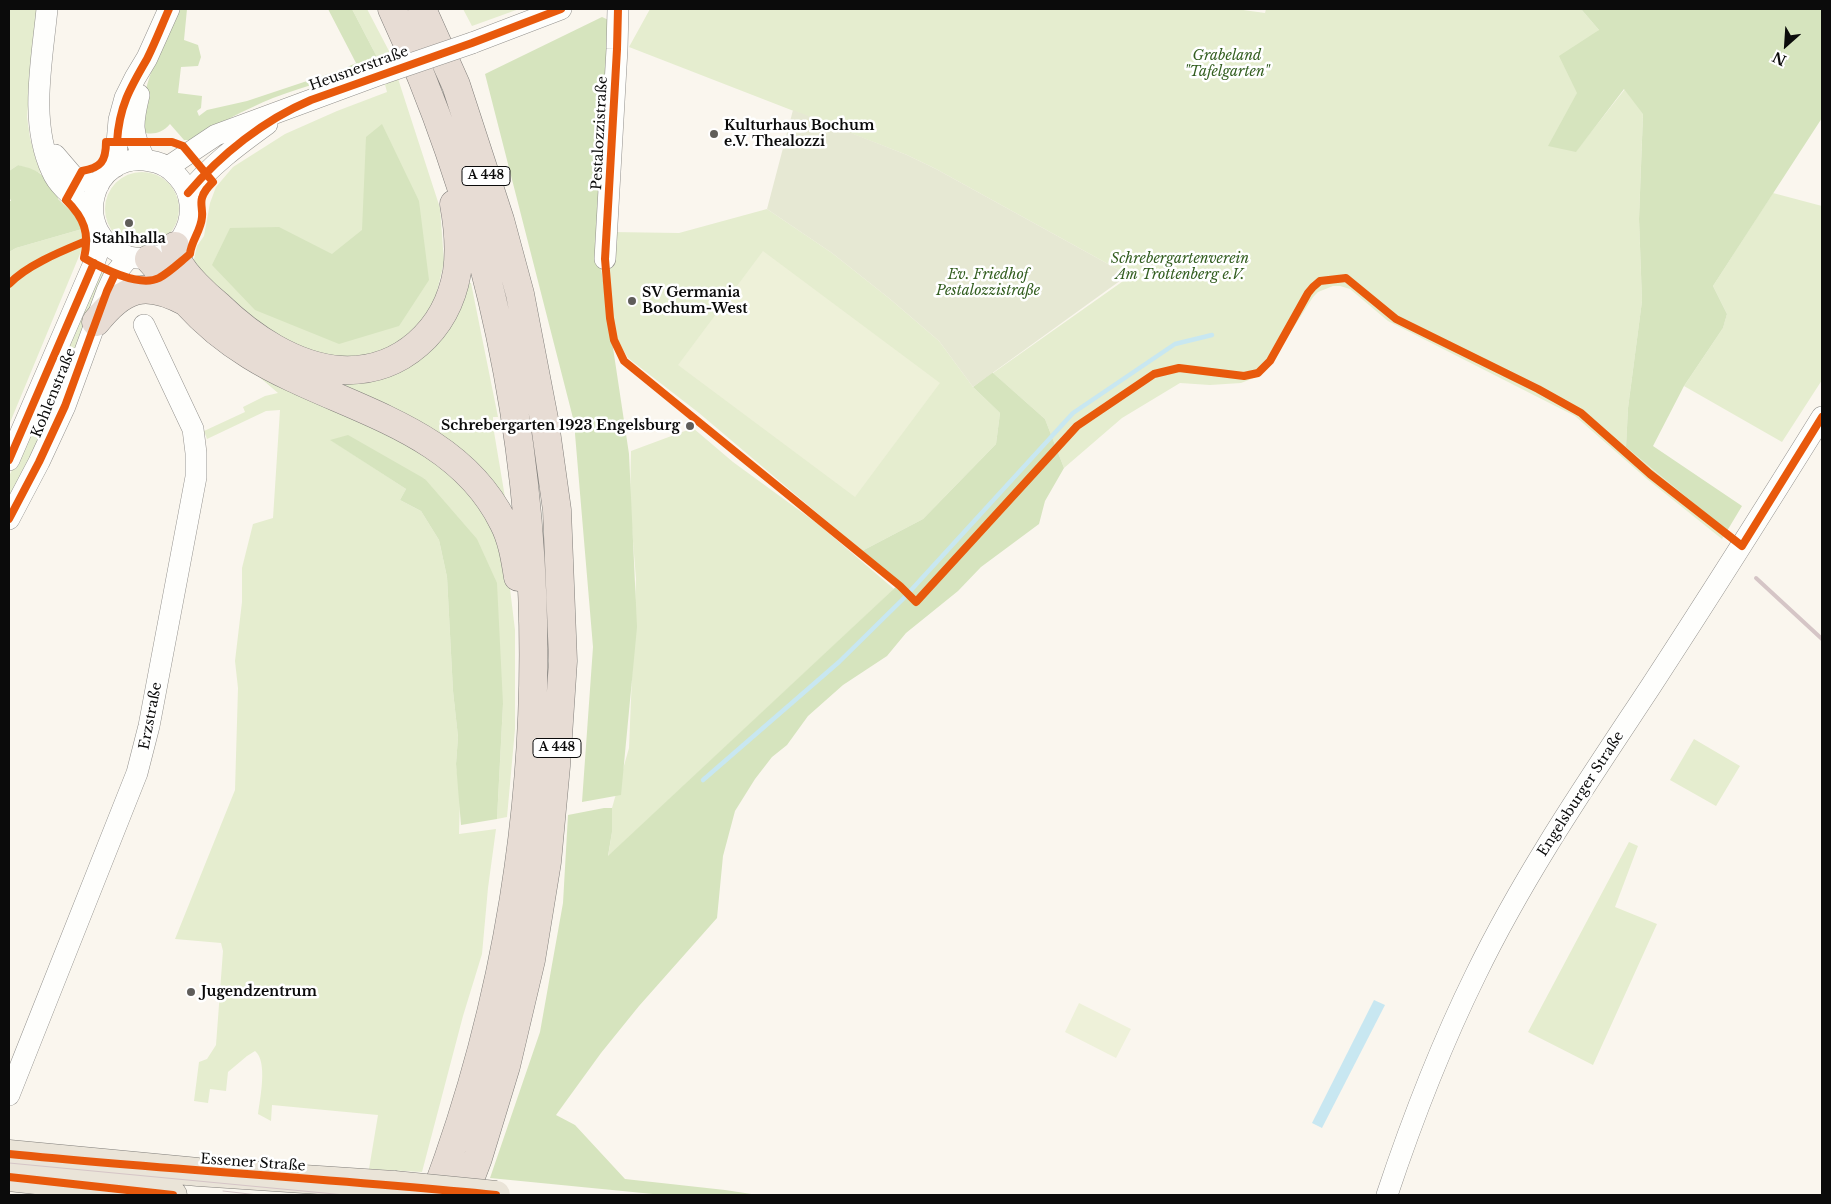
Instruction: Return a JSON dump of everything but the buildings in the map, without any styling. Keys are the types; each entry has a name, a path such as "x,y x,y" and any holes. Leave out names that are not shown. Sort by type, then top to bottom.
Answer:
{"highway":[{"name":"A 448","path":"392,9 441,129 469,212 483,262 502,340 514,412 522,464 533,583 532,732 520,860 504,954 482,1048 447,1163 435,1195"},
{"name":"A 448","path":"422,9 456,85 500,220 520,294 545,424 556,510 563,661 547,862 532,960 506,1066 478,1158 464,1195"},
{"path":"428,9 445,61"},
{"path":"175,246 179,263 198,286 240,324 282,352 310,364 341,370 373,369 399,358 423,340 440,320 457,272 456,215 441,129"},
{"path":"139,258 205,321 247,354 306,385 382,417 427,441 457,463 481,488 503,522 514,553 521,592 519,713 532,732"},
{"path":"96,322 118,300 139,289 160,290 186,302"}],"main road":[{"name":"Essener Straße","path":"9,1154 198,1172 394,1185 496,1195"},
{"path":"9,1177 172,1195"}],"street":[{"path":"47,9 38,111 41,137 52,172 66,190 92,212"},
{"path":"115,167 119,120 125,98 147,58 169,9"},
{"name":"Heusnerstraße","path":"168,167 216,135 561,9"},
{"name":"Pestalozzistraße","path":"605,258 618,9"},
{"path":"145,160 136,142 134,118 147,58"},
{"name":"Heusnerstraße","path":"188,193 205,173 232,149 285,111"},
{"path":"41,137 73,176 98,186"},
{"path":"139,258 119,254 102,240 95,226 92,212 93,198 105,175 115,167 135,160 157,162 168,167 180,178 188,193 191,207 190,222 184,235 175,246"},
{"name":"Kohlenstraße","path":"9,460 94,263 102,240"},
{"name":"Kohlenstraße","path":"9,519 40,462 65,406 115,274 139,258 163,254 175,246"},
{"name":"Erzstraße","path":"9,1095 116,830 142,758 150,726 196,477 193,429 144,326"},
{"name":"Engelsburger Straße","path":"1387,1195 1435,1065 1454,1020 1476,973 1508,914 1578,796 1733,560 1822,417"}],"green space":[{"path":"9,9 37,9 27,117 30,138 37,163 43,174 18,165 9,171"},
{"path":"187,9 184,40 198,45 201,57 198,66 181,67 178,93 202,96 201,108 197,111 199,116 207,110 247,101 356,63 328,9 352,9 378,59 340,75 273,98 191,140 184,140 170,124 157,133 140,132 147,84 176,11"},
{"path":"352,9 367,9 389,51 440,208 444,262 435,300 427,318 388,353 323,360 254,327 192,268 197,246 204,236 210,203 216,187 233,167 285,134 387,92 378,59"},
{"path":"463,9 519,9 472,26"},
{"path":"650,9 1236,9 1265,13 1266,9 1581,9 1599,30 1577,93 1576,151 1625,89 1643,113 1639,219 1642,301 1628,408 1626,447 1727,531 1722,539 1647,479 1575,416 1388,321 1350,289 1340,286 1333,286 1318,292 1313,297 1278,352 1259,376 1241,383 1210,385 1180,383 1122,418 1064,468 1045,419 993,373 1126,279 1128,275 936,169 907,155 629,47"},
{"path":"1581,9 1822,10 1822,118 1713,286 1727,314 1723,328 1684,386 1653,446 1742,506 1727,531 1626,447 1628,408 1642,301 1639,219 1643,114 1624,89 1576,152 1548,146 1577,93 1559,56 1599,30"},
{"path":"602,17 613,22 601,268 629,454 637,627 621,795 582,802 593,647 574,422 485,74"},
{"name":"Ev. Friedhof Pestalozzistraße","path":"793,110 907,155 936,169 1128,275 973,387 939,341 832,253 767,209"},
{"path":"382,124 419,201 429,280 399,326 339,344 255,310 212,265 230,228 279,227 332,254 362,230 366,137"},
{"path":"18,165 33,169 51,185 58,199 75,215 82,229 16,248 9,252 9,201 11,201 9,196 9,171"},
{"path":"142,172 163,178 173,188 179,209 173,230 163,240 142,246 121,240 111,230 105,209 111,188 121,178"},
{"path":"1773,193 1822,206 1822,380 1782,442 1684,386 1723,328 1727,314 1713,286"},
{"path":"767,209 832,253 939,341 973,387 1000,413 996,444 923,519 862,551 699,413 628,358 616,338 609,271 612,232 679,233"},
{"path":"82,229 82,249 9,425 9,252 16,248"},
{"path":"763,251 940,383 855,497 678,365"},
{"path":"99,271 106,274 34,458 9,504 9,476 21,453"},
{"path":"465,283 471,283 498,417 493,417 493,426 508,515 332,381 370,381 404,370 430,352 453,319"},
{"path":"230,352 430,454 486,511 507,564 515,630 515,729 507,817 497,819 503,704 425,479 331,440 406,489 400,500 421,511 439,540 447,577 453,691 458,737 456,764 460,798 459,834 496,829 482,954 463,1016 422,1172 369,1169 378,1115 272,1105 271,1121 258,1114 262,1071 259,1056 255,1051 228,1072 226,1091 210,1089 208,1103 194,1101 199,1062 207,1059 216,1045 223,951 221,943 175,939 235,790 238,688 235,661 242,602 242,568 253,524 273,518 280,410 266,411 207,439 204,431 245,412 243,407 265,396 278,393"},
{"path":"992,372 1045,419 1064,468 1045,501 1039,524 981,567 958,591 906,633 887,656 843,685 808,716 787,745 772,757 755,779 735,811 723,856 717,918 639,1006 601,1053 556,1115 575,1125 625,1179 758,1195 663,1195 490,1178 540,1032 563,903 568,815 612,808 612,832 608,856 900,583 862,551 923,519 996,444 1000,413 973,387"},
{"path":"693,428 733,462 818,524 894,589 608,857 612,832 612,808 629,748 636,579 630,503 631,451"},
{"path":"348,435 425,479 477,539 497,583 503,704 497,819 461,825 456,764 458,737 453,691 447,577 439,540 421,511 400,500 406,489 330,440"},
{"path":"1694,739 1740,766 1716,806 1670,780"},
{"path":"1629,842 1638,846 1615,907 1657,924 1593,1065 1528,1032"},
{"path":"1079,1003 1131,1029 1116,1058 1065,1032"}],"water":[{"path":"1374,1000 1385,1005 1322,1128 1312,1123"}],"waterway":[{"path":"703,780 839,662 902,600 1073,413 1175,344 1212,335"}],"tram line":[{"path":"9,1163 345,1195"},
{"path":"223,1191 258,1195"}],"railway":[{"path":"1756,578 1822,639"}],"cycle path":[{"path":"117,142 120,118 126,98 150,53 169,9"},
{"path":"188,193 244,139 294,108 311,100 472,43 561,9"},
{"path":"618,9 605,259 610,318 614,340 624,361 900,586 916,602 1077,426 1154,374 1179,368 1244,376 1258,373 1270,361 1308,293 1320,281 1346,278 1396,319 1538,389 1581,413 1650,474 1742,546 1822,417"},
{"path":"106,142 172,142 183,146 213,182 202,198 201,222 190,254 159,278 151,280 131,279 84,258 86,249 84,226 77,213 66,200 82,171 94,168 101,162 105,154 106,142"},
{"path":"9,284 16,277 35,265 86,241"},
{"path":"9,460 94,263"},
{"path":"9,519 39,462 65,406 115,274"},
{"path":"9,1154 496,1195"},
{"path":"9,1177 173,1195"}],"place":[{"name":"Kulturhaus Bochum e.V. Thealozzi","path":"714,134"},
{"name":"Stahlhalla","path":"129,223"},
{"name":"SV Germania Bochum-West","path":"632,301"},
{"name":"Schrebergarten 1923 Engelsburg","path":"690,426"},
{"name":"Jugendzentrum","path":"191,992"}],"park label":[{"name":"Grabeland \"Tafelgarten\"","path":"1227,64"},
{"name":"Schrebergartenverein Am Trottenberg e.V.","path":"1180,268"}]}
